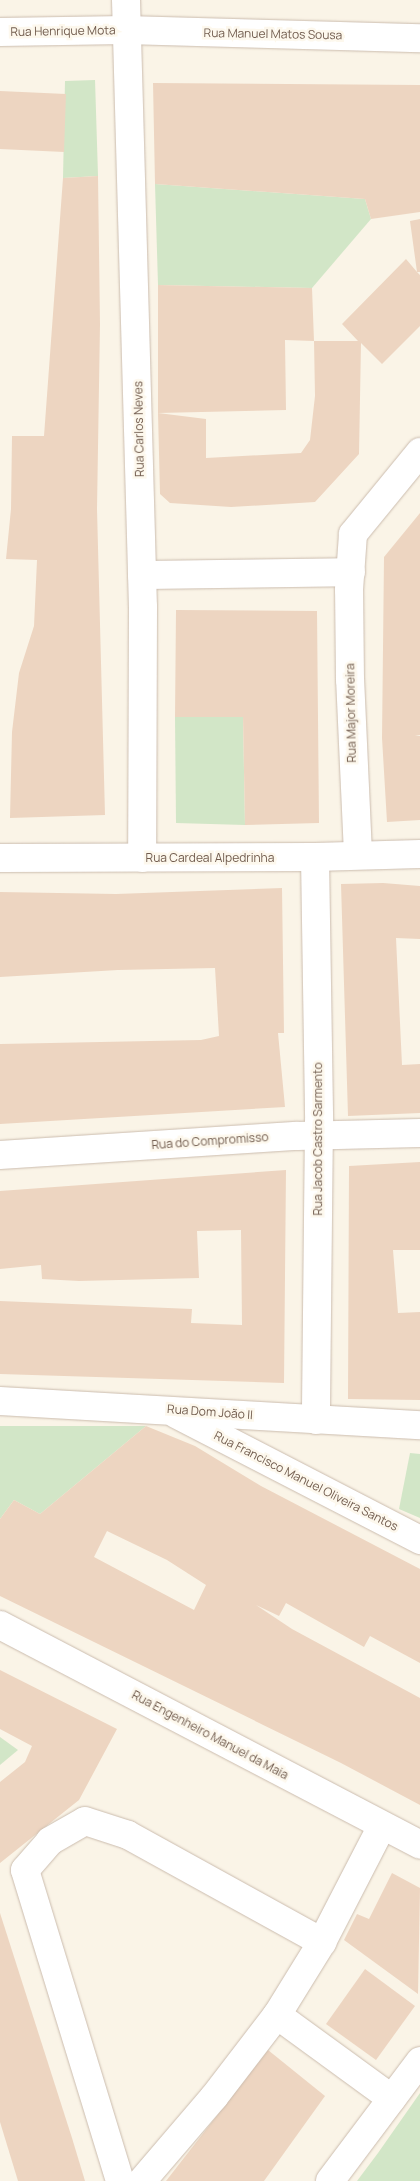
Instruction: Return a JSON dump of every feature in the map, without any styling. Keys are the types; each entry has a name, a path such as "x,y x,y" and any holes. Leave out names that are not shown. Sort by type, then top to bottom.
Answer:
{"street":[{"name":"Rua Carlos Neves","path":"126,0 142,575 142,858"},
{"name":"Rua Henrique Mota","path":"0,32 126,30"},
{"name":"Rua Manuel Matos Sousa","path":"126,30 420,38"},
{"name":"Rua Major Moreira","path":"358,854 352,758 350,572 353,534 420,452"},
{"path":"142,575 350,572"},
{"name":"Rua Cardeal Alpedrinha","path":"0,858 315,857 358,854 420,854"},
{"name":"Rua Jacob Castro Sarmento","path":"315,857 318,1136 316,1420"},
{"name":"Rua do Compromisso","path":"0,1155 318,1136 420,1133"},
{"name":"Rua Dom João II","path":"0,1402 166,1409 316,1420 420,1425"},
{"name":"Rua Francisco Manuel Oliveira Santos","path":"166,1409 420,1540"},
{"name":"Rua Engenheiro Manuel da Maia","path":"0,1625 420,1845"},
{"path":"120,2181 25,1870 50,1841 86,1821 128,1835 322,1942"},
{"path":"142,2181 214,2098 277,2015 322,1942 382,1826"},
{"path":"277,2015 392,2099"},
{"path":"330,2181 420,2062"}],"green space":[{"path":"95,80 98,176 63,178 65,81"},
{"path":"155,184 365,199 371,219 312,288 158,285"},
{"path":"175,717 243,717 245,825 176,823"},
{"path":"0,1426 146,1426 40,1514 14,1500 0,1519"},
{"path":"410,1453 420,1454 420,1518 399,1509"},
{"path":"0,1737 18,1750 0,1765"},
{"path":"420,2093 420,2181 357,2181 378,2153"}],"building":[{"path":"153,83 420,85 420,212 371,219 365,199 155,184"},
{"path":"0,91 66,94 64,152 0,149"},
{"path":"98,176 100,324 97,509 105,815 10,818 12,732 19,673 34,626 37,560 6,559 11,509 12,436 44,436 63,178"},
{"path":"420,219 420,272 417,272 410,221"},
{"path":"406,259 420,275 420,326 382,364 361,343 359,454 315,502 231,507 170,503 160,494 158,413 206,419 206,458 301,453 310,440 315,396 314,341 358,341 342,324"},
{"path":"158,285 312,288 314,341 285,340 286,410 158,413"},
{"path":"420,513 420,735 415,736 420,736 420,820 387,822 382,738 384,557"},
{"path":"176,610 317,611 319,823 245,825 243,717 175,717"},
{"path":"383,883 420,886 420,939 396,938 402,1065 420,1064 420,1113 348,1116 341,884"},
{"path":"282,888 284,1033 278,1033 285,1107 0,1124 0,1044 201,1040 219,1036 215,968 118,970 0,977 0,892 116,894"},
{"path":"420,1162 420,1250 393,1250 398,1313 420,1312 420,1400 348,1399 349,1166"},
{"path":"286,1170 284,1383 0,1374 0,1301 192,1309 191,1323 242,1325 241,1230 197,1231 199,1278 79,1281 42,1279 41,1265 0,1269 0,1191"},
{"path":"146,1426 195,1446 261,1486 420,1569 420,1663 370,1636 364,1647 286,1603 279,1616 256,1605 292,1629 420,1698 420,1805 341,1763 0,1596 0,1519 14,1500 40,1514","holes":["107,1531 167,1560 206,1585 194,1610 94,1557"]},
{"path":"0,1670 117,1729 79,1800 0,1863 0,1782 25,1762 32,1746 0,1729"},
{"path":"392,1873 420,1888 418,1994 344,1940 357,1914 369,1919"},
{"path":"0,1913 85,2181 18,2181 0,2122"},
{"path":"365,1969 415,2006 376,2060 326,2024"},
{"path":"268,2050 325,2096 264,2181 166,2181"}]}
